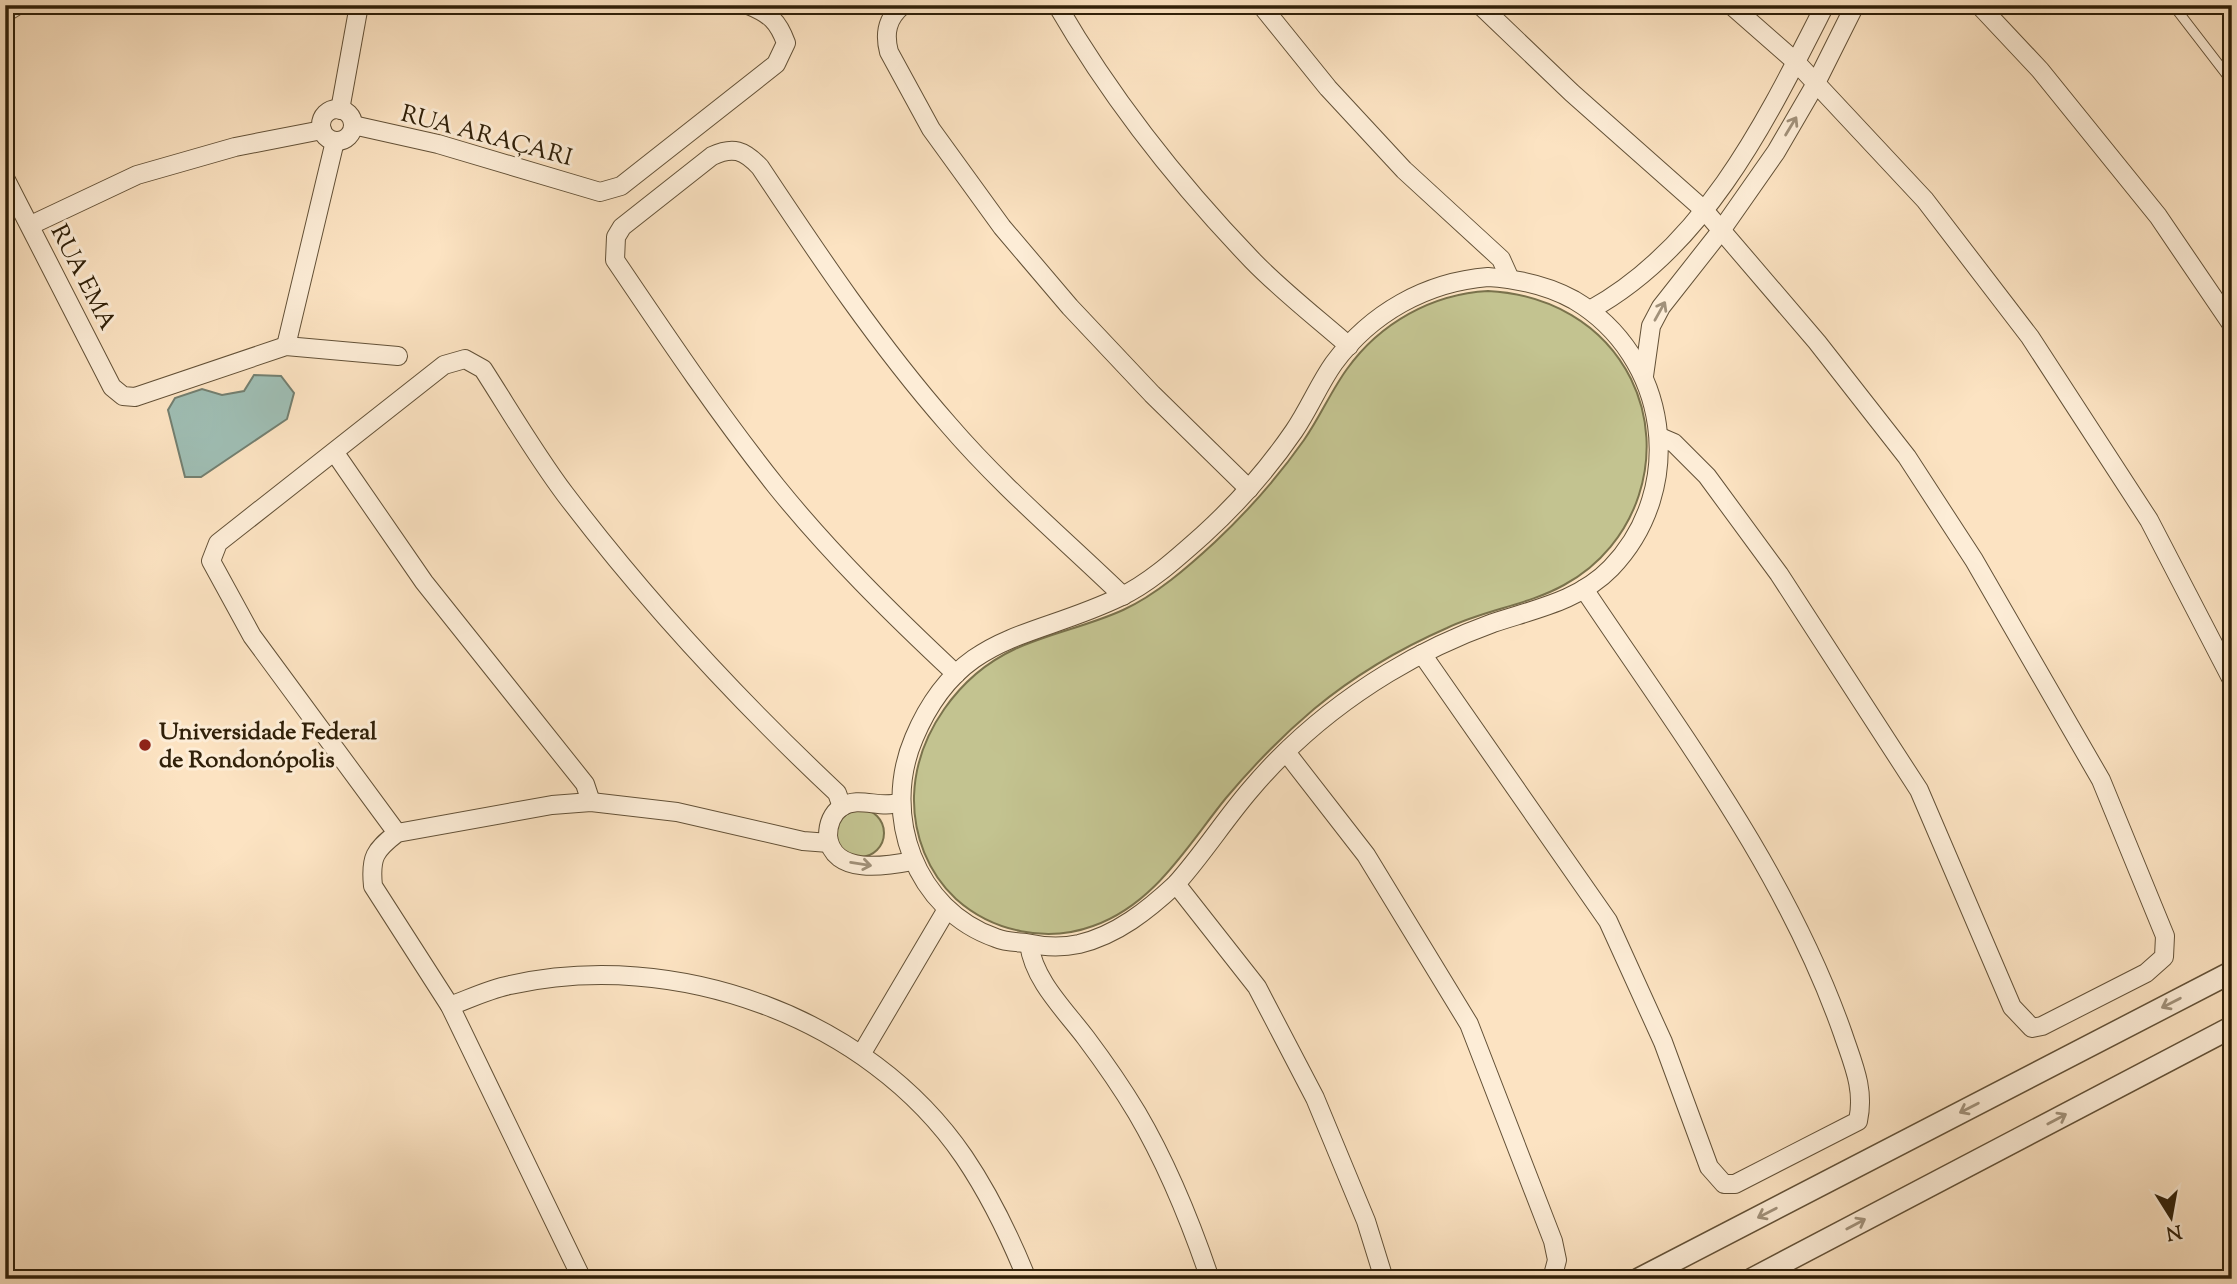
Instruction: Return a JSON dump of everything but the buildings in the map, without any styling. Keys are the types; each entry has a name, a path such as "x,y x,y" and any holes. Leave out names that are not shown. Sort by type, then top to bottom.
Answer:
{"street":[{"path":"5,13 18,5"},
{"path":"340,110 359,5"},
{"name":"RUA ARAÇARI","path":"353,125 438,144 600,192 608,191 621,186 776,64 786,43 780,27 771,15 748,5"},
{"path":"903,5 890,18 887,29 889,52 939,140 1002,227 1069,307 1152,394 1249,489"},
{"path":"1057,5 1091,65 1171,171 1254,262 1349,346"},
{"path":"1261,5 1328,88 1404,170 1501,258 1510,279"},
{"path":"1480,5 1572,93 1704,211 1818,342 1899,447 1974,560 2101,780 2165,936 2164,957 2146,973 2042,1026 2032,1028 2024,1023 2012,1007 1919,790 1779,574 1690,457 1674,443 1660,437"},
{"path":"1731,5 1796,62 1815,86 1925,200 2031,337 2149,520 2232,680"},
{"path":"1590,310 1622,292 1658,264 1704,211 1753,137 1825,5"},
{"path":"1644,376 1651,326 1661,307 1720,232 1776,152 1815,86 1855,5"},
{"path":"1979,5 2040,70 2158,216 2232,325"},
{"path":"31,225 137,175 235,147 328,136 346,139 353,125 349,115 340,110 326,115 328,136 286,346 398,356"},
{"path":"956,674 872,594 777,487 699,384 615,260 616,237 622,227 712,156 725,149 736,149 750,156 760,167 830,273 949,425 1014,495 1122,596"},
{"name":"RUA EMA","path":"5,178 112,387 123,396 135,397 286,346"},
{"path":"1466,279 1510,279 1552,289 1590,310 1622,341 1644,376 1657,416 1660,437 1657,478 1645,518 1623,554 1584,589 1564,601 1493,623 1422,654 1356,694 1286,752 1252,788 1176,884 1137,917 1097,939 1058,947 998,939 980,931 947,909 922,878 913,860 902,822 900,803 905,764 912,742 933,702 956,674 977,656 1013,636 1122,596 1185,551 1249,489 1295,430 1333,365 1349,346 1376,320 1426,290 1466,279"},
{"path":"397,833 252,636 211,561 218,543 444,365 465,359 482,369 564,492 667,622 769,730 837,793 842,807"},
{"path":"335,453 424,582 585,785 591,802"},
{"path":"1422,654 1608,921 1663,1042 1709,1167 1724,1184 1735,1184 1858,1121 1861,1088 1834,1008 1790,907 1744,831 1584,589"},
{"path":"1286,752 1366,855 1469,1024 1553,1241 1557,1260 1552,1279"},
{"path":"900,803 883,806 862,801 842,807 830,822 829,843 842,859 851,863 869,866 913,860"},
{"path":"582,1279 450,1006 373,886 374,856 379,847 397,833 552,805 591,802 677,812 812,843 829,843"},
{"path":"1176,884 1257,987 1315,1098 1366,1221 1384,1279"},
{"path":"862,1054 947,909"},
{"path":"1029,944 1031,957 1044,983 1089,1041 1138,1114 1173,1185 1210,1279"},
{"path":"1639,1279 2232,972"},
{"path":"450,1006 509,985 573,976 649,976 731,993 798,1019 862,1054 922,1106 964,1156 1012,1240 1027,1279"},
{"path":"1752,1279 2232,1027"}],"lane":[{"path":"2173,5 2230,79"}],"green space":[{"path":"1488,291 1532,298 1572,315 1605,342 1631,379 1642,408 1646,437 1645,467 1639,496 1627,522 1610,547 1589,568 1564,585 1536,598 1476,616 1429,636 1345,685 1314,709 1268,752 1226,798 1168,872 1134,903 1115,916 1075,931 1039,934 1003,927 987,920 956,899 937,877 924,852 916,825 914,796 917,773 932,729 959,691 976,674 1015,649 1123,610 1148,597 1171,580 1227,530 1273,480 1304,440 1347,369 1375,338 1391,325 1427,305 1467,293"},
{"path":"860,809 877,816 884,833 877,850 860,857 843,850 836,833 843,816"}],"water":[{"path":"254,375 281,376 294,393 287,419 201,477 185,477 168,410 175,398 202,389 222,395 244,391"}],"place":[{"name":"Universidade Federal de Rondonópolis","path":"145,745"}]}
